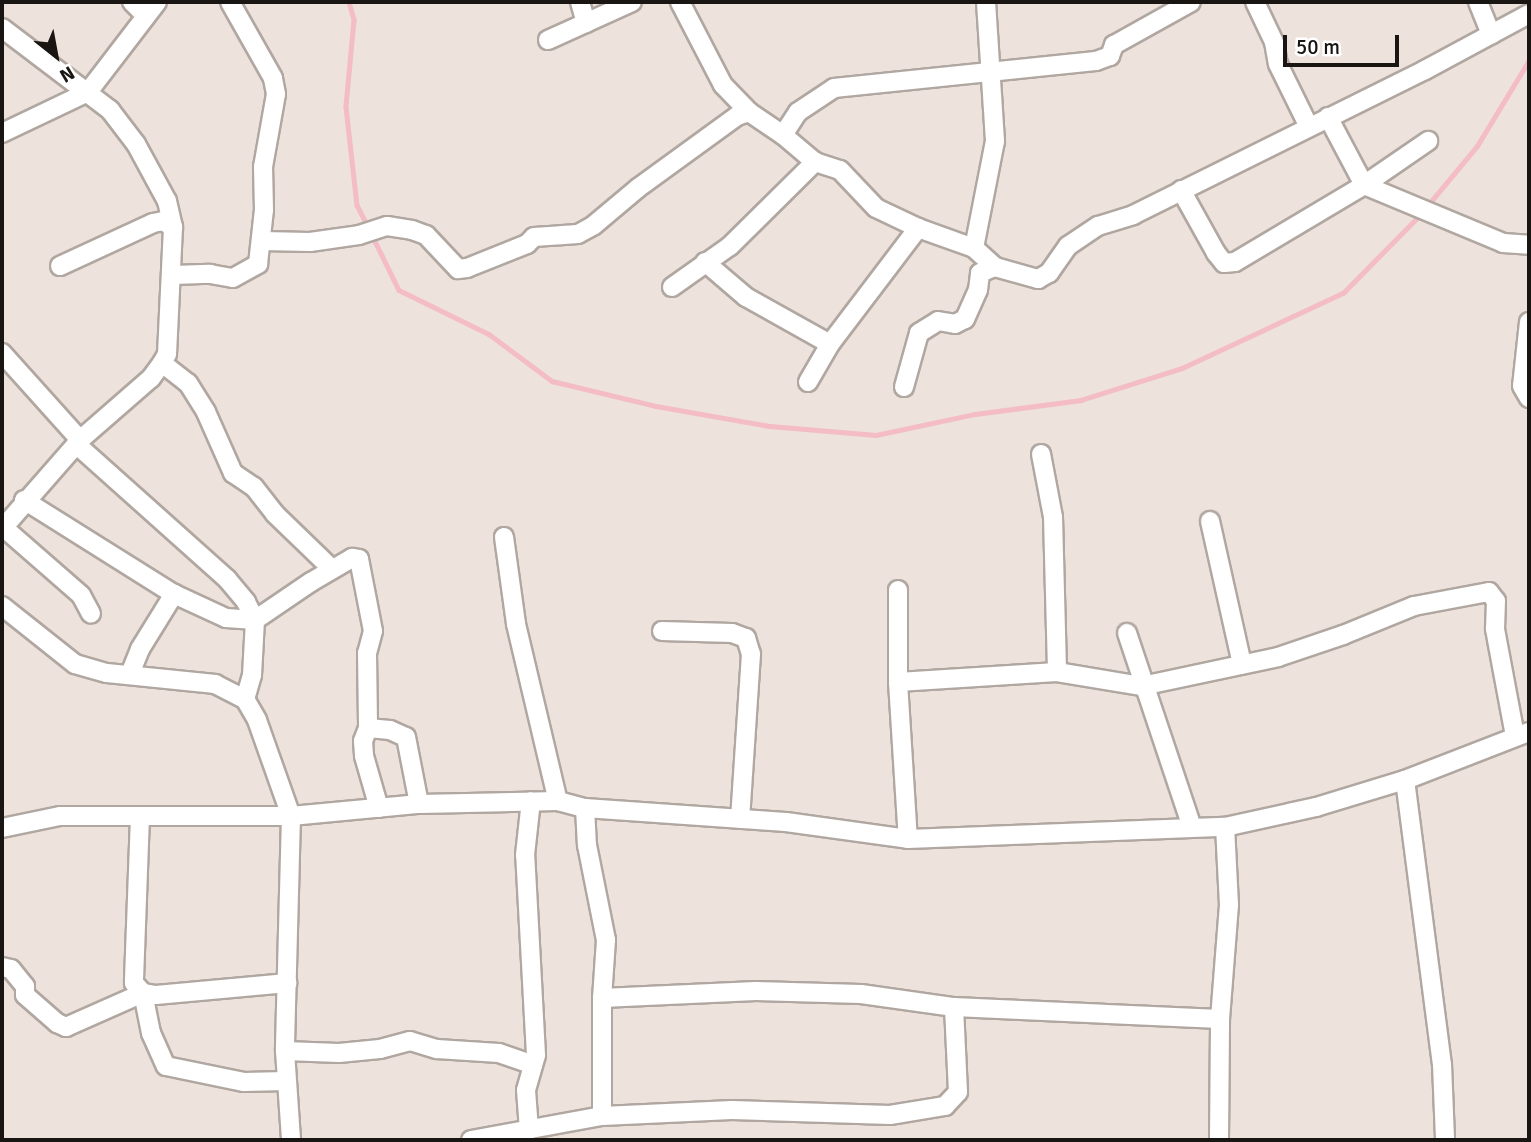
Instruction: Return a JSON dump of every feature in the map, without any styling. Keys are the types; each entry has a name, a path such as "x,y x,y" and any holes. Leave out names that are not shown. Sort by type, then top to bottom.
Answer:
{"street":[{"path":"2,133 89,92 151,8 132,2"},
{"path":"173,275 210,274 233,278 258,264 262,241 263,167 276,94 273,78 230,2"},
{"path":"580,2 586,23"},
{"path":"548,40 632,2"},
{"path":"680,2 723,85 749,112 783,135 815,162 840,170 876,208 918,228 974,248 995,267 1038,279 1049,274 1068,246 1098,226 1133,215 1529,13"},
{"path":"974,248 995,141 986,2"},
{"path":"783,135 799,112 834,88 991,74 1096,61 1110,56 1114,45 1191,2"},
{"path":"1255,2 1274,43 1278,64 1309,127"},
{"path":"1478,2 1490,35"},
{"path":"2,28 110,110 136,144 167,201 173,227 173,275 167,354 162,363 151,378 78,442 2,528 81,595 91,614"},
{"path":"262,241 310,242 359,235 387,226 426,235 458,269 467,268 527,244 534,237 578,234 594,225 658,173 737,116 749,112"},
{"path":"1328,117 1364,185 1503,243 1529,245"},
{"path":"1181,190 1216,253 1224,263 1229,263 1364,185 1428,141"},
{"path":"672,287 730,246 815,162"},
{"path":"60,266 153,223 163,221 173,227"},
{"path":"808,382 830,344 918,228"},
{"path":"705,262 746,297 830,344"},
{"path":"904,387 919,333 938,321 955,324 965,318 978,290 980,273 995,267"},
{"path":"1529,323 1522,386 1529,398"},
{"path":"2,353 78,442 227,579 246,602 255,620 252,675 245,699"},
{"path":"162,363 188,383 206,412 233,473 254,487 275,514 332,569"},
{"path":"1041,454 1053,517 1057,672"},
{"path":"24,500 174,594 226,618 255,620 332,569 352,558 359,559 373,631 368,653 368,728 363,741 364,756 379,808"},
{"path":"1210,521 1242,664"},
{"path":"504,537 516,624 558,801"},
{"path":"898,590 898,682 908,839"},
{"path":"2,828 60,816 291,816 419,804 531,801 558,801 585,808 786,822 908,839 1226,827 1317,807 1405,780 1522,734 1495,629 1496,601 1489,592 1414,606 1343,635 1242,664 1142,686 1057,672 898,682"},
{"path":"130,674 141,649 174,594"},
{"path":"2,606 75,664 107,673 215,684 245,699 257,720 291,816 285,1051 291,1140"},
{"path":"662,631 732,633 746,638 751,654 740,819"},
{"path":"1127,633 1142,686 1192,827"},
{"path":"368,728 390,730 406,737 419,804"},
{"path":"1405,780 1442,1064 1445,1140"},
{"path":"529,1130 526,1090 536,1055 525,855 531,801"},
{"path":"585,808 587,845 597,900 606,925 602,998 602,1116"},
{"path":"140,816 134,982 143,993 151,1034 166,1066 244,1082 286,1081"},
{"path":"1219,1140 1220,1018 1229,905 1226,827"},
{"path":"2,967 11,969 25,986 25,995 57,1023 66,1027 143,993 156,995 287,984"},
{"path":"602,998 756,991 860,994 954,1007 1220,1018"},
{"path":"471,1140 602,1116 732,1110 890,1115 945,1106 953,1101 958,1092 954,1007"},
{"path":"285,1051 339,1053 380,1049 410,1041 437,1049 499,1053 533,1065"}],"waterway":[{"path":"349,2 354,20 346,107 357,205 368,227"},
{"path":"1428,205 1477,146 1529,60"},
{"path":"372,235 399,290 489,334 552,381 656,406 770,426 876,435 975,414 1081,400 1182,368 1343,293 1420,215"}]}
